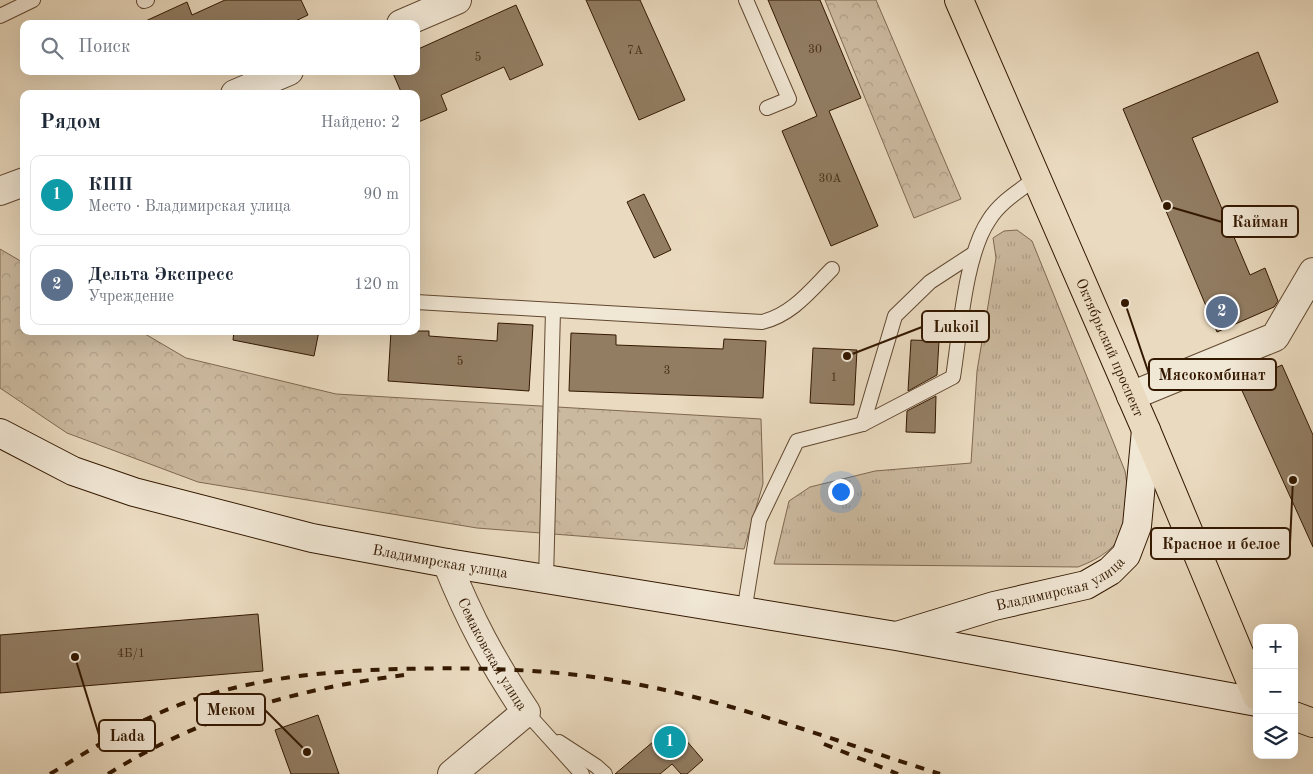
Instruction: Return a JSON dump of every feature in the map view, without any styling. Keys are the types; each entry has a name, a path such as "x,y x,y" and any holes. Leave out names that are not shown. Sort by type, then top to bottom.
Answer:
{"main road":[{"path":"410,20 457,0"},
{"name":"Октябрьский проспект","path":"959,0 1035,179 1146,430 1253,686"},
{"path":"244,90 279,75"},
{"path":"0,191 20,184"},
{"path":"1131,396 1275,337 1313,272"},
{"name":"Владимирская улица","path":"896,636 994,606 1086,585 1110,571 1126,555 1138,526 1146,430"},
{"name":"Владимирская улица","path":"0,434 73,471 134,492 312,538 447,563 896,636 1253,701"},
{"name":"Семаковская улица","path":"447,563 469,618 496,668 526,712 452,774"},
{"path":"1298,717 1313,723"}],"lane":[{"path":"0,16 33,0"},
{"path":"746,0 789,99 767,108"},
{"path":"744,612 759,520 797,442 863,424 953,377 973,254 989,220 1006,200 1035,179"},
{"path":"863,424 895,316 930,282 973,254"},
{"path":"420,302 762,322 777,319 788,313 832,269"},
{"path":"546,579 553,311"},
{"path":"526,712 582,774"},
{"path":"545,734 596,766 605,774"}],"green space":[{"path":"825,0 876,0 961,199 914,218"},
{"path":"1017,230 1032,241 1125,471 1128,504 1127,518 1123,531 1117,541 1108,551 1078,567 774,564 789,501 810,487 875,471 971,463 977,371 996,258 993,238 1004,231"},
{"path":"0,249 20,261 20,335 147,335 186,358 336,394 761,419 763,484 744,549 477,528 198,482 67,433 0,388"}],"building":[{"path":"225,0 301,0 308,15 297,20 148,20 187,2 192,15"},
{"path":"586,0 640,0 685,100 639,120"},
{"path":"768,0 820,0 861,98 829,111 878,226 831,246 782,131 817,116"},
{"path":"516,5 543,65 510,80 504,67 441,95 447,110 420,121 420,90 400,90 394,75 420,75 420,48"},
{"path":"1258,52 1278,102 1192,138 1250,275 1265,268 1278,301 1274,307 1217,332 1123,109"},
{"path":"644,194 671,250 654,258 627,202"},
{"path":"498,323 533,325 529,391 388,381 391,335 420,335 420,331 429,331 429,336 497,341"},
{"path":"571,333 616,335 616,345 723,349 724,339 766,341 763,398 569,391"},
{"path":"234,335 318,335 314,356 233,340"},
{"path":"911,340 939,341 937,375 908,391"},
{"path":"813,348 857,350 854,405 810,403"},
{"path":"1282,365 1313,435 1313,547 1239,384"},
{"path":"936,396 935,433 906,432 907,411"},
{"path":"258,614 263,671 0,693 0,635"},
{"path":"318,715 339,774 291,774 275,730"},
{"path":"673,725 703,760 687,774 681,774 672,764 660,774 615,774"}],"railway":[{"path":"50,774 153,716 190,701 242,686 294,677 347,671 461,668 581,675 679,693 792,725 940,774"},
{"path":"108,774 178,736 250,708 325,688 404,675"},
{"path":"824,744 898,774"}],"place":[{"name":"Кайман","path":"1167,206"},
{"name":"Мясокомбинат","path":"1125,303"},
{"name":"Дельта Экспресс","path":"1222,312"},
{"name":"Lukoil","path":"847,356"},
{"name":"Красное и белое","path":"1293,480"},
{"name":"Lada","path":"75,657"},
{"name":"КПП","path":"670,742"},
{"name":"Меком","path":"307,752"}]}
